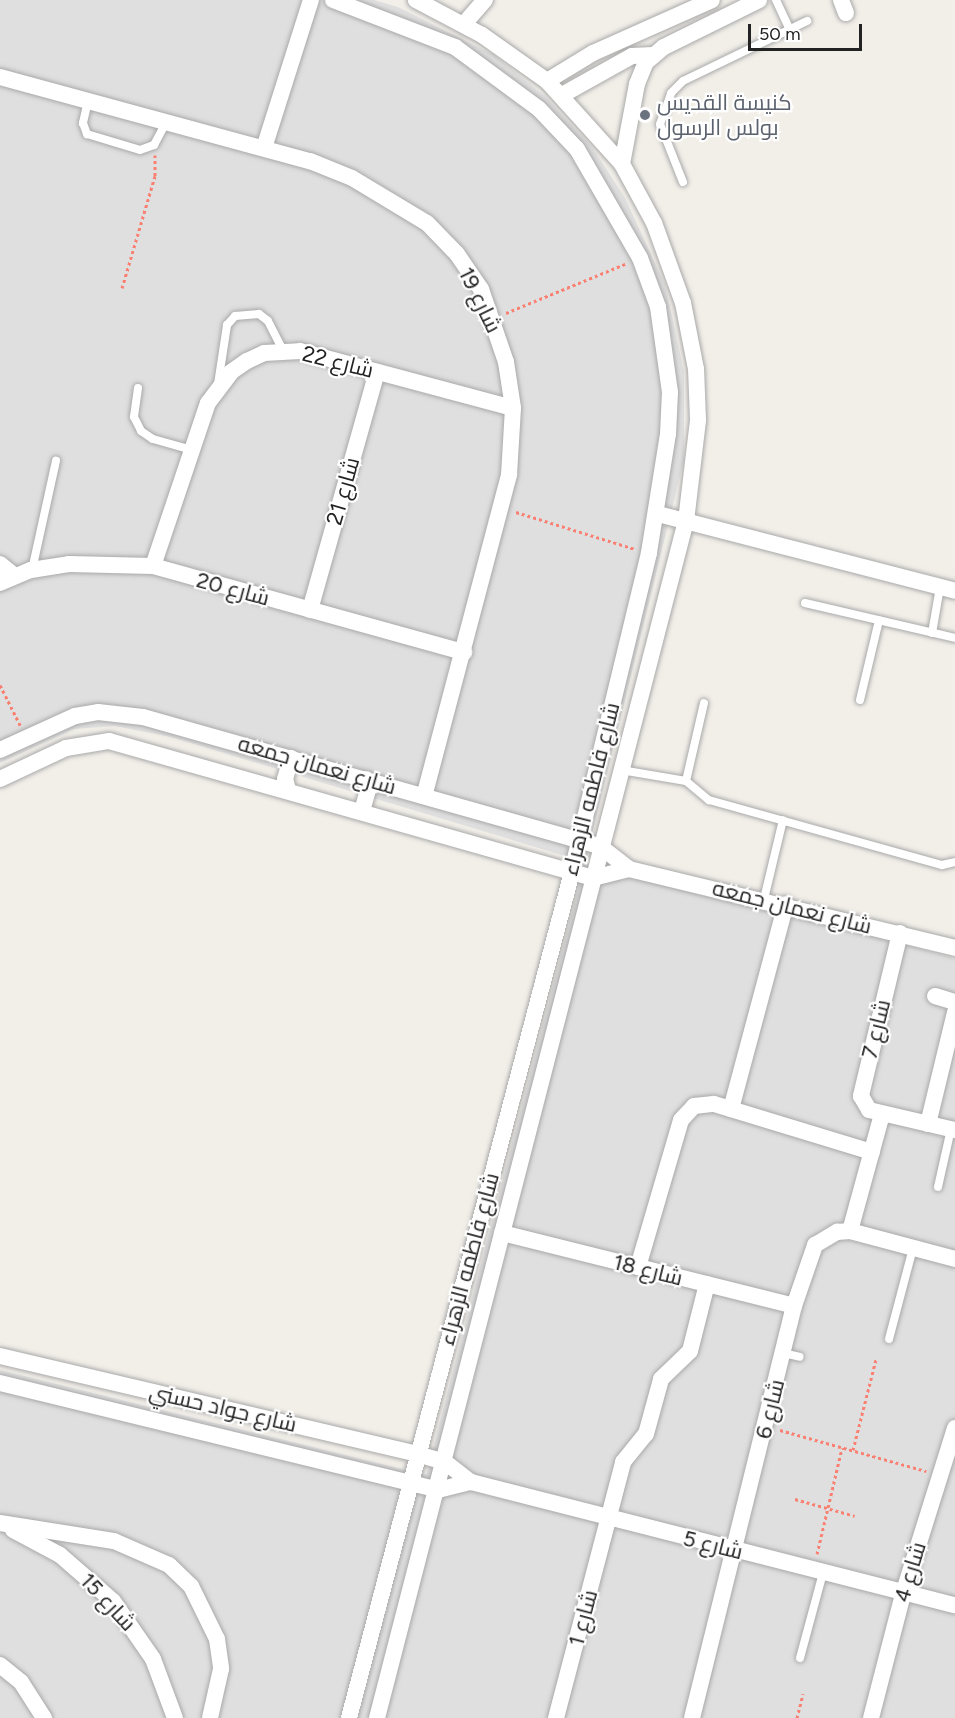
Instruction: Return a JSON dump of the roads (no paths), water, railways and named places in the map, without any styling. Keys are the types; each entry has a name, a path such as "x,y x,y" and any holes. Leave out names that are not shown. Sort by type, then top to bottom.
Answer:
{"street":[{"path":"264,148 311,0"},
{"name":"شارع فاطمه الزهراء","path":"333,0 455,47 540,108 577,148 604,189 640,258 667,351 668,434 658,514 572,872 349,1718"},
{"name":"شارع فاطمه الزهراء","path":"377,1718 438,1490 686,521 698,420 691,339 654,224 622,164 548,81 464,24 443,6 416,0"},
{"path":"464,24 485,0"},
{"path":"548,81 593,53 712,0"},
{"path":"562,94 632,56 653,55 759,0"},
{"path":"622,164 637,84 653,55"},
{"name":"شارع 19","path":"0,77 264,148 351,178 427,223 457,254 494,318 513,408 513,442 502,508 424,796"},
{"name":"شارع 22","path":"153,567 192,450 218,386 246,361 283,350 513,408"},
{"name":"شارع 21","path":"310,610 377,372"},
{"path":"658,514 947,589"},
{"name":"شارع 20","path":"7,579 32,570 97,562 153,567 464,652"},
{"path":"0,564 7,579"},
{"name":"شارع نعمان جمعه","path":"0,750 75,716 120,712 579,840 601,847 629,869 786,904 955,948"},
{"name":"شارع نعمان جمعه","path":"0,779 66,748 109,741 593,878 629,869"},
{"path":"288,790 285,779 291,758"},
{"path":"362,811 368,790 366,779"},
{"path":"731,1109 786,904"},
{"name":"شارع 7","path":"882,1114 864,1104 861,1088 900,933"},
{"path":"935,996 955,1002"},
{"path":"928,1124 955,1012"},
{"path":"638,1267 681,1120 704,1103 872,1152"},
{"path":"953,1130 882,1114 850,1231 955,1259"},
{"name":"شارع 6","path":"692,1718 794,1306 815,1245 831,1234 850,1231"},
{"name":"شارع 18","path":"502,1233 794,1306"},
{"name":"شارع 1","path":"556,1718 623,1462 646,1434 661,1379 690,1351 707,1284"},
{"name":"شارع جواد حسني","path":"0,1356 445,1462"},
{"name":"شارع جواد حسني","path":"0,1383 438,1490"},
{"name":"شارع 4","path":"871,1718 903,1594 955,1428"},
{"name":"شارع 5","path":"445,1462 471,1482 903,1594 955,1605"},
{"name":"شارع 5","path":"438,1490 471,1482"},
{"path":"0,1524 114,1541 169,1565 190,1586 217,1639 221,1669 210,1718"},
{"name":"شارع 15","path":"0,1524 60,1556 113,1601 153,1659 175,1718"},
{"path":"0,1665 21,1682 44,1718"}],"lane":[{"path":"776,0 790,30"},
{"path":"683,182 660,124 670,93 683,81 807,21"},
{"path":"88,101 82,123 87,134 140,150 154,145 166,122"},
{"path":"218,386 227,325 235,316 259,314 268,321 283,350"},
{"path":"138,388 134,410 141,431 153,439 192,450"},
{"path":"32,570 56,461"},
{"path":"932,633 947,589"},
{"path":"806,603 955,638"},
{"path":"860,700 879,620"},
{"path":"686,781 705,703"},
{"path":"621,770 686,781 709,800 942,866 955,862"},
{"path":"764,899 783,820"},
{"path":"938,1187 953,1130"},
{"path":"890,1339 914,1248"},
{"path":"783,1353 800,1357"},
{"path":"800,1658 818,1572"}],"place":[{"name":"كنيسة القديس بولس الرسول","path":"645,115"}]}
